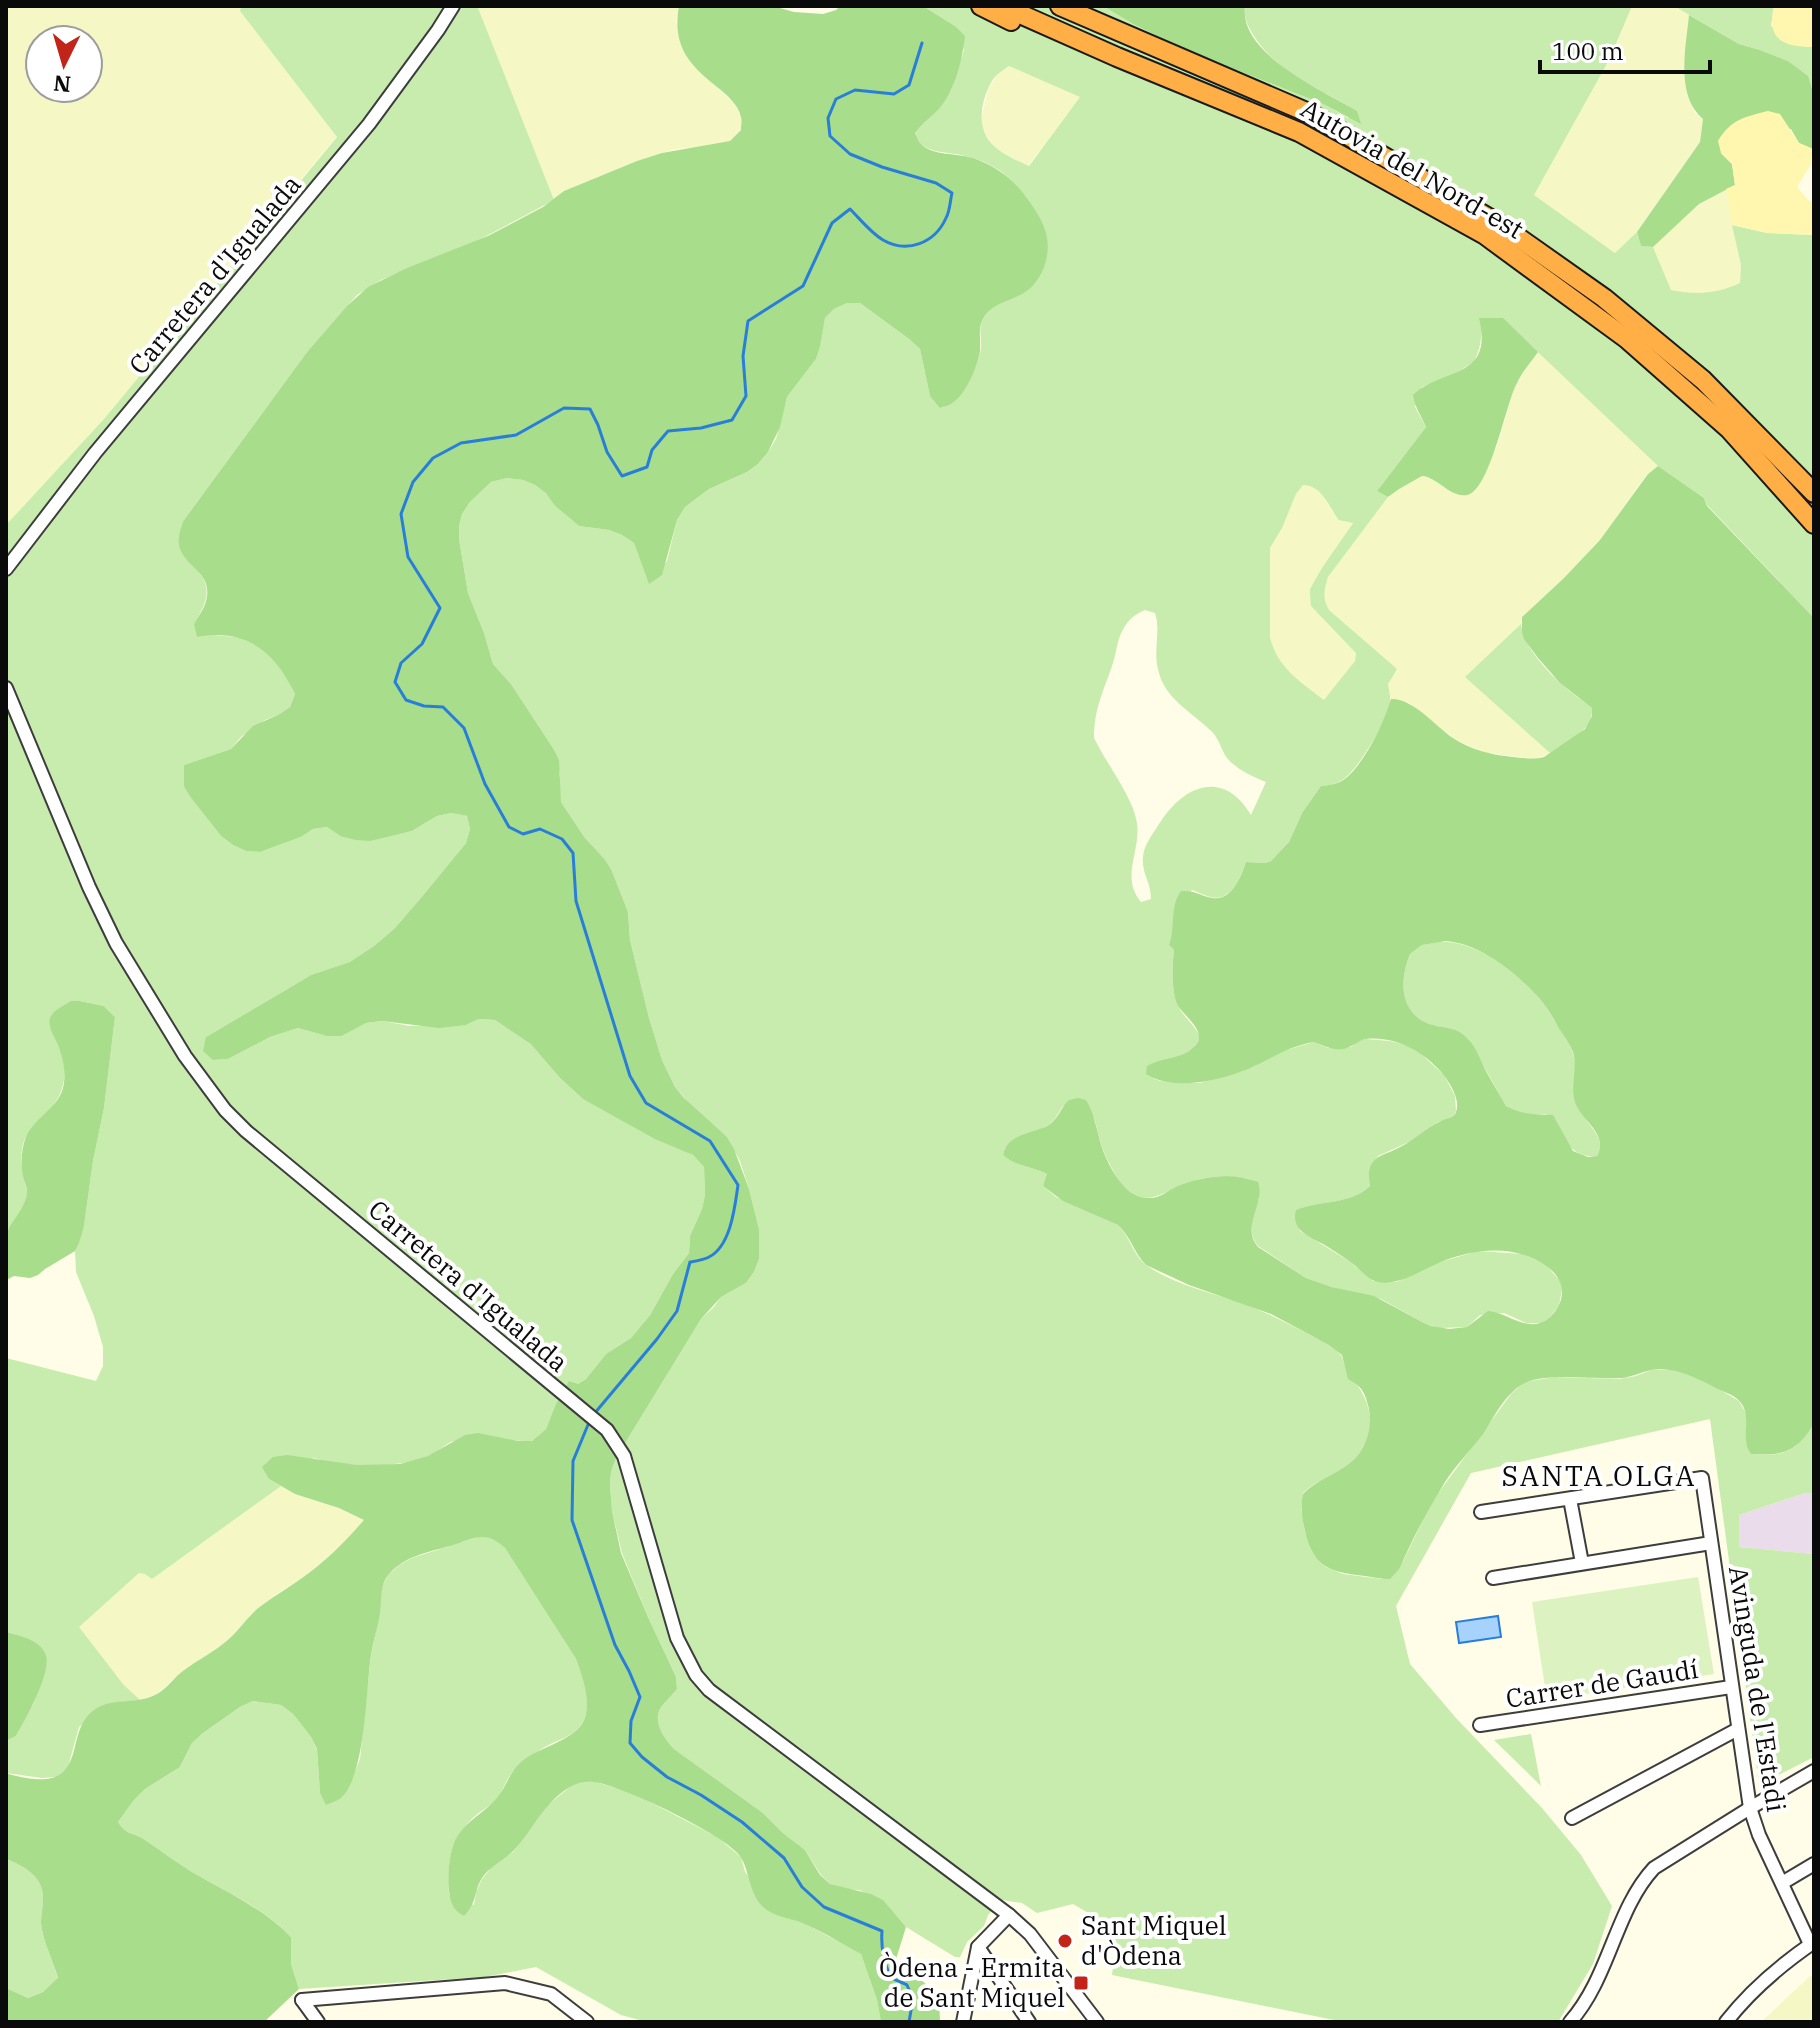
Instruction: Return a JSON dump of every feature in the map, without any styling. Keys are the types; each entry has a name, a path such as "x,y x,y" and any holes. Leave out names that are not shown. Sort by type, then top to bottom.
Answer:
{"highway":[{"path":"981,6 1034,32 1117,57"},
{"name":"Autovia del Nord-est","path":"1002,6 1299,132 1485,235 1650,359 1729,429 1814,524"},
{"name":"Autovia del Nord-est","path":"1060,6 1311,114 1499,224 1604,298 1703,380 1814,493"}],"street":[{"name":"Carretera d'Igualada","path":"6,569 95,453 369,124 453,6"},
{"name":"Carretera d'Igualada","path":"6,688 89,887 116,943 185,1056 225,1110 246,1131 592,1417 616,1442 624,1456 677,1638 696,1675 709,1690 1009,1915 1030,1934 1097,2022"},
{"name":"Avinguda de l'Estadi","path":"1570,1499 1702,1478 1750,1808 1759,1835 1812,1943"},
{"path":"1481,1512 1570,1499 1582,1563"},
{"path":"1493,1578 1711,1543"},
{"name":"Carrer de Gaudí","path":"1480,1725 1731,1687"},
{"path":"1572,1818 1738,1729"},
{"path":"1578,2019 1643,1879 1665,1859 1814,1771"},
{"path":"1782,1883 1814,1864"},
{"path":"963,2022 978,1947 1009,1915"},
{"path":"1726,2022 1786,1962 1812,1943"},
{"path":"978,1947 1029,2022"},
{"path":"318,2022 302,2000 505,1983 551,1994 587,2022"}],"shaded area":[{"path":"1805,1493 1814,1493 1814,1554 1739,1547 1739,1515"}],"green space":[{"path":"6,6 241,6 240,11 337,136 104,419 6,525"},
{"path":"241,6 479,6 554,200 475,242 381,280 357,295 307,352 184,520 190,563 203,578 207,592 194,624 211,634 239,638 260,648 280,669 295,694 290,707 241,737 231,749 184,765 191,798 221,836 246,851 260,852 301,837 313,829 327,827 340,836 399,834 412,831 437,816 451,813 467,816 470,829 466,843 395,928 351,962 311,975 206,1037 213,1060 228,1059 270,1037 298,1028 328,1036 342,1036 366,1023 382,1021 410,1026 466,1025 479,1019 495,1020 532,1044 561,1079 583,1099 693,1155 704,1167 705,1195 690,1236 689,1253 650,1315 631,1338 606,1354 586,1379 555,1406 546,1429 532,1441 456,1441 418,1460 389,1465 342,1464 314,1458 269,1479 281,1486 152,1579 139,1573 79,1627 123,1684 140,1700 111,1703 79,1727 68,1767 57,1777 42,1778 6,1773 6,1739 16,1736 44,1675 23,1637 6,1632 6,1358 96,1381 103,1366 103,1347 76,1272 75,1251 84,1226 104,1108 115,1017 104,1006 80,1001 57,1041 63,1061 63,1087 55,1103 24,1141 21,1160 27,1197 6,1237 6,525 104,419 337,137 240,11"},
{"path":"679,6 676,22 690,62 734,103 741,116 741,130 730,141 675,149 637,161 564,191 554,200 477,8"},
{"path":"679,6 773,6 794,12 823,14 840,6 923,6 955,26 965,36 953,85 938,110 915,133 926,148 973,158 1007,176 1036,211 1047,239 1047,257 1036,283 985,315 980,328 979,357 970,380 950,405 940,408 930,396 920,349 909,339 860,303 847,303 834,309 825,318 816,359 787,397 780,427 768,452 747,472 709,489 685,507 677,520 662,575 649,584 634,543 609,530 579,526 555,506 546,493 523,480 507,478 491,482 470,502 459,526 468,593 493,664 511,684 553,748 559,760 561,802 612,871 628,912 630,940 662,1060 675,1087 727,1137 734,1149 759,1229 759,1259 754,1272 746,1283 721,1297 701,1319 616,1458 611,1472 612,1511 621,1553 676,1677 677,1689 659,1711 659,1727 674,1749 763,1813 805,1850 820,1875 830,1884 883,1900 906,1927 896,1959 939,1995 940,2022 881,2022 861,1954 814,1928 767,1910 756,1898 740,1856 715,1836 648,1801 607,1785 585,1782 561,1793 514,1850 482,1878 464,1916 456,1910 449,1894 448,1873 457,1837 496,1799 520,1763 577,1730 587,1709 586,1692 576,1659 505,1548 485,1537 418,1555 403,1562 386,1577 371,1655 359,1755 347,1790 338,1800 326,1805 320,1793 317,1749 293,1714 281,1705 253,1701 203,1733 192,1743 180,1767 145,1789 118,1822 127,1831 281,1927 291,1937 291,1964 299,1989 264,2022 6,2022 6,1988 28,1998 43,1992 58,1978 42,1930 40,1884 26,1869 6,1859 6,1773 41,1779 59,1775 71,1761 82,1724 88,1715 104,1705 148,1698 162,1691 183,1671 228,1640 257,1609 319,1565 364,1520 339,1508 295,1494 269,1479 262,1467 273,1457 287,1455 357,1465 400,1464 428,1456 465,1435 478,1433 532,1441 546,1429 569,1381 578,1384 586,1379 606,1354 631,1338 650,1315 689,1253 690,1236 705,1195 704,1167 693,1155 655,1139 583,1099 531,1044 495,1020 479,1019 466,1025 439,1028 382,1021 366,1023 342,1036 327,1036 298,1028 270,1037 228,1059 213,1060 203,1051 206,1037 311,975 350,962 374,946 395,928 425,893 466,843 470,829 467,816 451,813 437,816 412,831 370,841 340,836 327,827 313,829 301,837 260,852 246,851 221,836 184,786 184,765 231,749 253,726 290,707 295,694 278,666 257,646 230,636 197,637 194,624 205,604 206,584 185,557 179,539 184,520 307,352 368,287 488,236 543,207 564,191 662,153 730,141 741,130 740,112 735,104 690,62 684,52 678,32"},
{"path":"923,6 1103,6 1186,50 1323,104 1348,118 1357,111 1287,70 1264,49 1248,25 1245,6 1632,6 1609,60 1534,195 1615,253 1637,232 1641,246 1653,247 1671,290 1680,292 1714,291 1740,283 1741,265 1732,225 1767,233 1814,235 1814,618 1707,505 1704,498 1658,466 1503,319 1480,318 1481,340 1474,362 1422,387 1415,407 1426,427 1377,491 1388,497 1328,577 1325,586 1329,610 1397,669 1388,684 1390,703 1378,732 1358,764 1345,778 1321,786 1302,813 1289,842 1271,861 1246,862 1234,887 1224,896 1211,897 1192,890 1173,923 1169,945 1174,950 1172,976 1175,997 1181,1012 1200,1036 1192,1050 1153,1078 1200,1083 1255,1066 1276,1053 1314,1042 1328,1048 1351,1047 1357,1041 1366,1039 1390,1041 1420,1053 1444,1075 1455,1096 1456,1111 1452,1118 1438,1122 1409,1142 1378,1156 1369,1170 1370,1186 1362,1192 1296,1210 1300,1231 1349,1261 1373,1281 1381,1282 1397,1282 1437,1263 1478,1251 1523,1254 1545,1264 1560,1281 1559,1306 1549,1318 1542,1323 1526,1323 1504,1313 1480,1315 1467,1327 1440,1328 1424,1323 1381,1299 1306,1278 1258,1246 1254,1240 1252,1223 1259,1199 1250,1179 1206,1178 1154,1197 1135,1195 1125,1188 1115,1174 1093,1116 1063,1106 1049,1125 1005,1148 1003,1155 1013,1162 1048,1174 1043,1186 1056,1197 1118,1225 1142,1261 1156,1272 1267,1314 1324,1342 1341,1355 1366,1401 1370,1431 1356,1458 1303,1493 1301,1509 1305,1532 1320,1562 1343,1574 1382,1579 1400,1568 1431,1503 1511,1394 1523,1383 1555,1377 1619,1379 1651,1370 1677,1370 1707,1382 1739,1401 1747,1415 1746,1440 1751,1454 1788,1450 1802,1440 1814,1423 1814,1493 1805,1493 1739,1515 1739,1547 1814,1554 1814,1757 1759,1785 1710,1419 1471,1473 1396,1606 1410,1664 1456,1718 1542,1808 1581,1855 1612,1906 1593,1964 1558,2022 1344,2022 1112,1975 1116,1944 1104,1922 1073,1904 1037,1913 1022,1903 1002,1900 988,1915 984,1926 967,1942 960,1957 955,1957 906,1927 882,1900 859,1890 830,1884 805,1850 763,1813 674,1749 659,1727 659,1711 677,1689 676,1677 622,1553 612,1511 611,1472 616,1458 701,1319 721,1297 746,1283 754,1272 759,1259 759,1229 740,1161 727,1137 693,1108 675,1087 662,1060 630,940 628,912 612,871 561,802 560,774 553,748 511,684 493,664 468,593 459,526 470,502 491,482 507,478 523,480 547,493 555,506 579,526 609,530 634,543 649,583 667,561 677,520 685,507 709,489 747,472 768,452 776,439 787,397 816,359 825,318 847,303 860,303 920,349 930,396 953,403 977,364 983,319 996,306 1035,284 1043,269 1047,247 1038,218 1024,195 1006,175 976,159 929,149 920,143 915,132 924,120 936,112 951,90 964,50 955,26","holes":["1009,66 1080,97 1029,166 995,147 983,128 982,110 986,93 994,78","1303,485 1316,489 1339,520 1353,523 1310,589 1311,606 1356,653 1355,661 1324,700 1284,666 1270,637 1270,548","1145,610 1155,613 1157,662 1161,679 1172,696 1212,732 1233,764 1266,782 1251,815 1229,791 1217,787 1204,787 1180,799 1169,810 1145,847 1143,864 1151,899 1141,902 1132,883 1137,823 1125,791 1094,738 1098,708 1120,635 1134,616"]},
{"path":"1103,6 1245,6 1246,23 1255,40 1269,55 1305,82 1357,111 1361,124 1323,104 1186,50"},
{"path":"1632,6 1674,6 1689,15 1685,69 1694,112 1703,119 1700,142 1637,232 1615,253 1534,195 1609,60"},
{"path":"1674,6 1774,6 1771,26 1805,47 1814,47 1814,95 1808,77 1788,61 1739,44"},
{"path":"1689,15 1739,44 1788,61 1808,76 1814,95 1813,149 1799,143 1791,129 1721,153 1732,164 1735,185 1699,204 1653,247 1641,246 1637,232 1700,142 1703,119 1694,109 1685,84"},
{"path":"1009,66 1081,96 1028,166 1001,152 989,141 982,128 988,90 996,76"},
{"path":"1726,189 1741,265 1740,283 1724,291 1697,295 1671,291 1653,247 1699,204"},
{"path":"1479,318 1503,318 1538,352 1517,383 1483,478 1467,495 1455,493 1422,476 1388,497 1377,491 1426,427 1413,395 1473,362 1482,338"},
{"path":"1538,352 1658,466 1647,474 1600,540 1466,677 1550,753 1536,759 1487,753 1462,743 1408,702 1391,699 1388,684 1396,669 1329,610 1323,592 1328,577 1388,497 1399,489 1422,476 1434,479 1445,487 1474,492 1497,446 1515,385"},
{"path":"1658,466 1704,498 1707,506 1814,618 1814,1423 1802,1440 1788,1450 1751,1454 1747,1447 1742,1404 1731,1395 1684,1373 1660,1369 1622,1378 1559,1377 1525,1383 1506,1399 1449,1476 1400,1568 1390,1579 1333,1570 1313,1553 1305,1531 1302,1508 1303,1494 1355,1459 1366,1441 1369,1409 1363,1391 1348,1379 1342,1355 1271,1314 1189,1285 1146,1265 1118,1225 1063,1201 1043,1186 1047,1174 1013,1162 1003,1155 1005,1148 1015,1138 1049,1125 1069,1100 1086,1100 1109,1164 1128,1191 1135,1195 1154,1198 1178,1186 1218,1176 1258,1182 1260,1190 1252,1223 1253,1239 1258,1247 1306,1278 1374,1296 1424,1323 1449,1329 1467,1327 1488,1311 1527,1324 1543,1322 1552,1315 1562,1298 1559,1281 1541,1262 1524,1255 1492,1251 1461,1255 1402,1280 1386,1283 1374,1281 1298,1227 1296,1210 1362,1192 1370,1186 1370,1167 1377,1158 1455,1114 1457,1102 1451,1086 1434,1065 1417,1052 1398,1043 1377,1039 1364,1040 1345,1049 1314,1042 1208,1081 1172,1083 1146,1074 1147,1066 1188,1052 1199,1039 1197,1029 1178,1006 1173,986 1174,950 1169,945 1177,897 1181,891 1190,891 1220,898 1235,886 1246,862 1271,861 1289,842 1302,813 1321,786 1343,780 1360,762 1379,730 1391,699 1416,708 1467,746 1505,756 1544,757 1585,729 1592,716 1592,708 1560,683 1538,658 1524,639 1522,617 1600,540 1648,474","holes":["1446,941 1459,943 1498,961 1531,989 1548,1010 1573,1052 1575,1102 1597,1134 1600,1148 1597,1156 1588,1157 1573,1151 1553,1115 1523,1113 1506,1106 1469,1040 1455,1030 1429,1024 1412,1012 1403,984 1410,954 1422,945"]},
{"path":"1303,485 1313,485 1322,493 1332,511 1353,522 1310,589 1356,653 1355,661 1324,701 1295,679 1278,660 1270,637 1270,548"},
{"path":"1521,624 1527,643 1540,662 1592,708 1589,723 1584,729 1550,753 1465,677"},
{"path":"1438,942 1467,946 1495,960 1521,979 1543,1003 1573,1053 1581,1106 1599,1138 1597,1156 1588,1156 1573,1149 1546,1114 1525,1113 1506,1106 1469,1040 1455,1031 1429,1024 1412,1012 1403,984 1410,954 1422,945"},
{"path":"71,1001 104,1006 115,1017 104,1108 84,1226 75,1251 38,1275 30,1278 14,1276 6,1280 6,1236 21,1209 27,1190 22,1164 24,1142 34,1124 56,1101 64,1083 63,1060 50,1020 55,1011"},
{"path":"281,1486 365,1520 338,1550 254,1612 225,1643 155,1695 140,1700 123,1684 78,1627 139,1573 145,1573 152,1579"},
{"path":"481,1536 494,1537 505,1548 576,1659 586,1692 587,1710 578,1729 541,1749 518,1767 497,1799 460,1833 450,1862 449,1895 474,1905 482,1879 513,1852 548,1805 571,1786 583,1781 596,1782 626,1791 717,1837 741,1857 745,1872 780,1915 806,1924 861,1954 881,2022 647,2022 621,2015 536,1967 485,1977 299,1989 291,1964 291,1937 281,1927 121,1826 118,1822 134,1800 145,1789 180,1767 192,1743 240,1707 253,1701 281,1705 293,1714 311,1737 317,1750 320,1793 327,1804 349,1787 360,1759 381,1588 388,1575 412,1558"},
{"path":"1698,1577 1714,1674 1547,1700 1532,1602"},
{"path":"6,1632 38,1644 47,1661 32,1707 16,1736 7,1740"},
{"path":"1531,1734 1541,1786 1494,1740"},
{"path":"6,1859 26,1869 40,1884 42,1930 58,1979 43,1992 28,1998 6,1988"},
{"path":"1810,1976 1814,1976 1814,2022 1761,2022"}],"sand":[{"path":"1774,6 1814,6 1814,47 1794,45 1779,39 1773,27"},
{"path":"1768,111 1780,114 1799,143 1813,149 1810,166 1797,187 1814,203 1814,235 1767,233 1732,225 1726,189 1735,185 1732,164 1721,153 1718,141 1733,123"}],"water":[{"path":"1498,1616 1501,1637 1459,1643 1456,1622"}],"waterway":[{"path":"594,1414 677,1311 690,1262 709,1257 722,1244 731,1225 738,1185 710,1141 646,1103 630,1076 576,901 573,853 562,839 540,829 523,834 509,827 485,784 464,728 443,707 424,706 406,700 395,682 401,663 422,644 440,608 408,557 401,514 413,482 433,458 461,443 516,435 564,408 590,409 607,452 622,476 647,467 652,450 668,431 701,428 732,420 746,396 743,356 748,321 803,286 832,223 850,209 883,240 911,246 928,240 946,218 952,193 936,183 850,154 830,136 828,118 836,99 855,90 894,94 909,85 922,43"},
{"path":"590,1420 573,1461 572,1520 615,1645 640,1697 631,1721 630,1743 667,1777 742,1822 784,1858 802,1887 824,1907 882,1931 887,1969 894,1979 907,1985 913,1999 909,2022"}],"place":[{"name":"Sant Miquel d'Òdena","path":"1065,1941"},
{"name":"Òdena - Ermita de Sant Miquel","path":"1081,1983"}],"district":[{"name":"SANTA OLGA","path":"1599,1476"}]}
